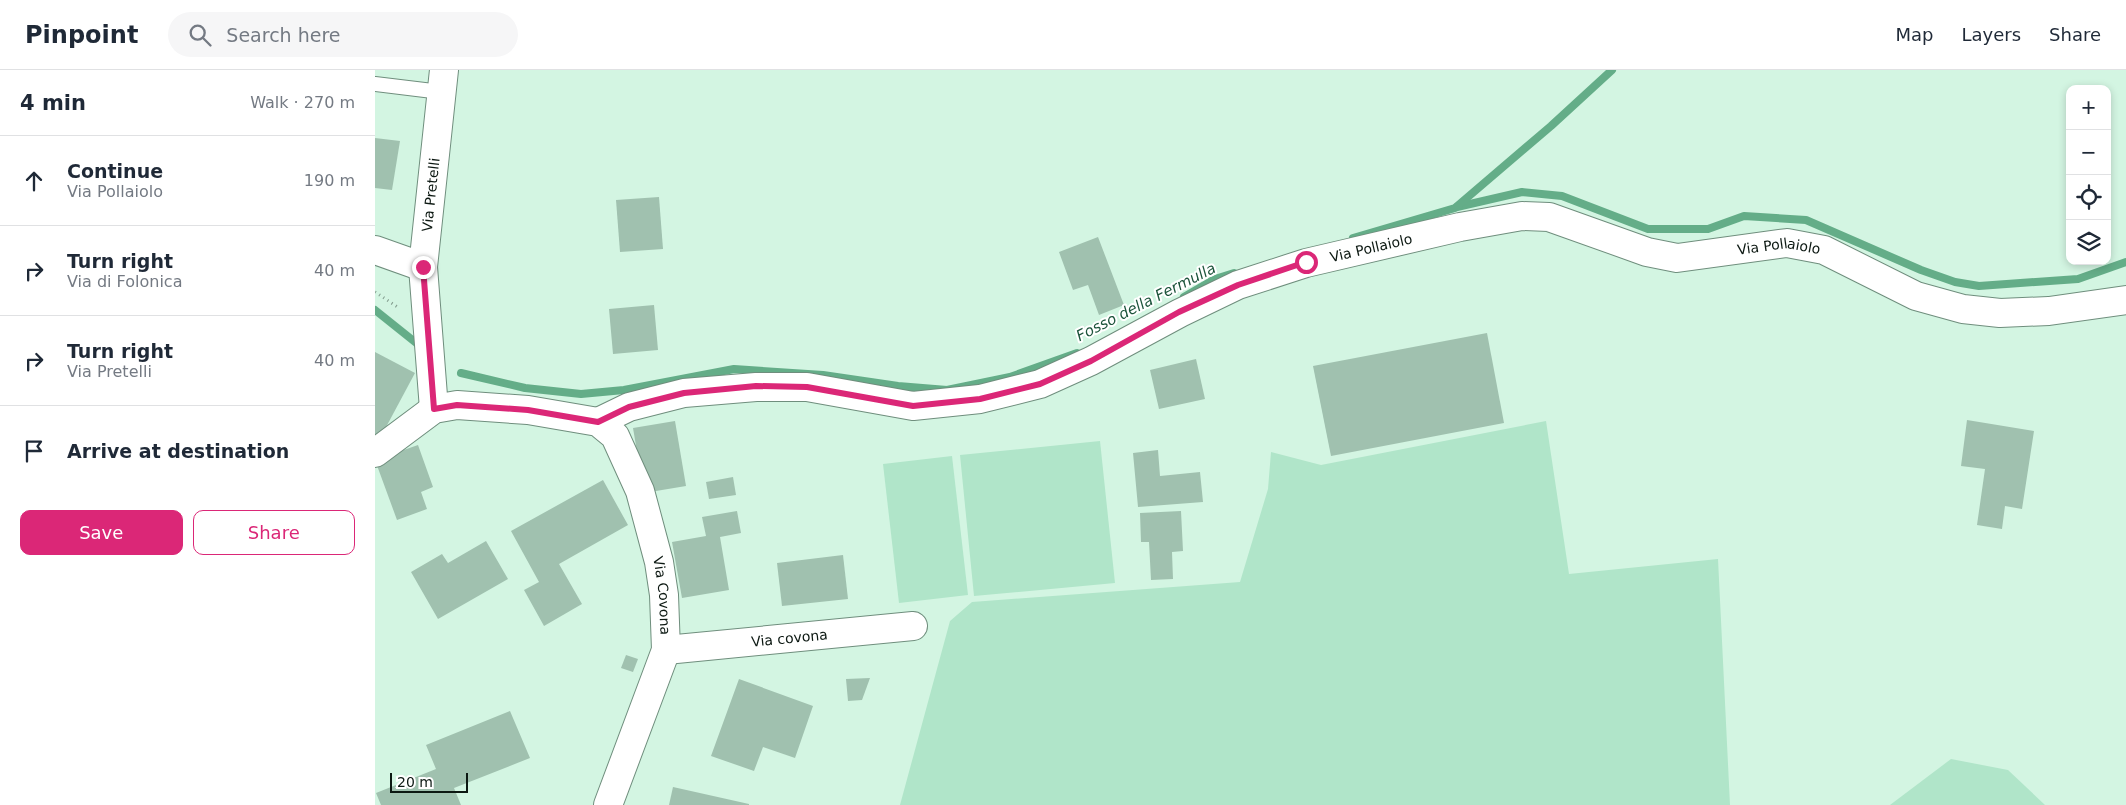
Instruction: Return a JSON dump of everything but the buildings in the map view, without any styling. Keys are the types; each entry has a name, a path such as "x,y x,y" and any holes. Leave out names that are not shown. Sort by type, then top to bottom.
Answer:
{"street":[{"name":"Via Pretelli","path":"434,409 423,267 443,81"},
{"name":"Via Pollaiolo","path":"598,422 629,407 684,393 756,386 807,387 913,406 980,399 1040,384 1091,361 1179,312 1247,282 1306,262 1460,227 1522,216 1549,217 1647,252 1677,258 1787,243 1824,250 1916,296 1963,309 2000,313 2049,311 2126,300"},
{"path":"375,250 423,267"},
{"path":"375,453 434,409 457,405 519,410 598,422"},
{"name":"Via Covona","path":"598,422 615,436 639,491 659,562 664,596 666,650 608,805"},
{"name":"Via covona","path":"666,650 913,626"}],"lane":[{"path":"375,84 443,81"}],"green space":[{"path":"1546,421 1569,574 1718,559 1730,805 900,805 950,621 972,602 1240,582 1268,489 1271,452 1321,465"},
{"path":"1100,441 1115,583 974,596 960,455"},
{"path":"952,456 968,595 899,603 883,464"},
{"path":"1951,759 2008,770 2045,805 1890,805"}],"waterway":[{"name":"Fosso della Fermulla","path":"1353,238 1455,208 1551,126 1612,70"},
{"path":"1457,207 1522,192 1562,196 1648,229 1708,229 1744,216 1806,220 1921,270 1955,282 1979,286 2078,279 2126,262"},
{"name":"Fosso della Fermulla","path":"1184,297 1215,279 1234,273"},
{"name":"Fosso della Fermulla","path":"375,310 420,346"},
{"name":"Fosso della Fermulla","path":"461,373 525,388 581,394 624,390 734,369 823,375 898,386 947,390 1010,377 1077,353"}],"route":[{"path":"423,267 434,409 457,405 528,410 598,422 629,407 684,393 756,386 807,387 913,406 980,399 1040,384 1091,361 1179,312 1238,285 1306,262"}]}
